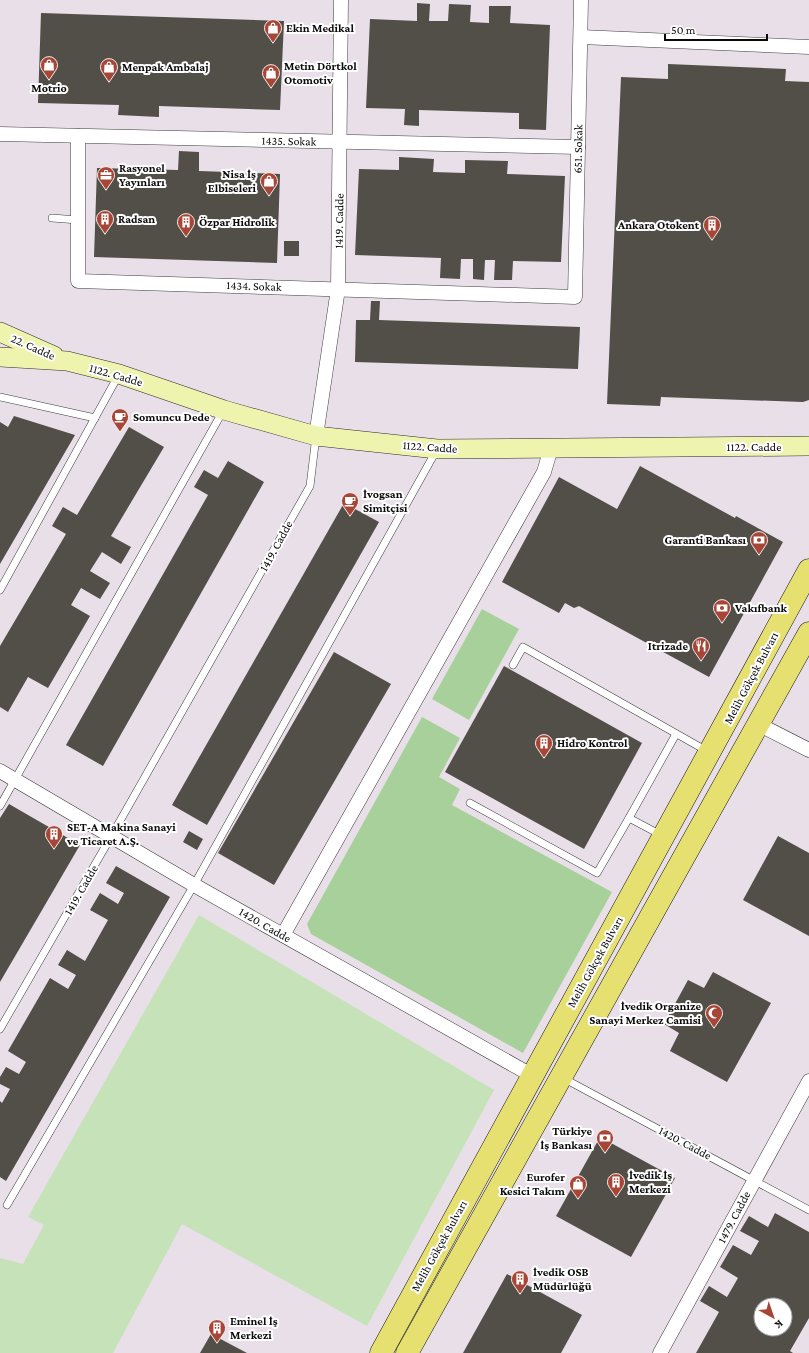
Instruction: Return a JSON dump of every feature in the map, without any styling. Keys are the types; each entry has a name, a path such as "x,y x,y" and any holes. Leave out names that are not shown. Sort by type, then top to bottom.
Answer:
{"main road":[{"name":"22. Cadde","path":"0,332 66,362"},
{"path":"0,357 66,362"},
{"name":"1122. Cadde","path":"66,362 119,374 224,410 316,436 437,449 808,447"},
{"name":"Melih Gökçek Bulvarı","path":"381,1353 809,570"},
{"name":"Melih Gökçek Bulvarı","path":"407,1353 809,633"}],"street":[{"name":"1419. Cadde","path":"316,436 338,289 341,0"},
{"name":"651. Sokak","path":"575,297 581,0"},
{"path":"581,37 809,47"},
{"name":"1435. Sokak","path":"0,134 578,147"},
{"name":"1434. Sokak","path":"78,136 78,281 575,297"},
{"path":"283,935 544,472 551,448"},
{"path":"758,724 809,750"},
{"name":"1420. Cadde","path":"0,770 194,885 533,1076"},
{"name":"1479. Cadde","path":"660,1353 809,1081"}],"lane":[{"path":"52,218 78,220"},
{"path":"0,590 119,374"},
{"path":"0,397 95,418"},
{"path":"0,806 224,410"},
{"name":"1419. Cadde","path":"0,1029 112,836 310,486 316,436"},
{"path":"7,1205 194,885 437,449"},
{"path":"513,665 523,647 710,753"},
{"path":"470,804 597,873 676,734"},
{"path":"628,818 664,837"},
{"name":"1420. Cadde","path":"562,1077 809,1210"}],"shaded area":[{"path":"0,0 809,0 809,1353 0,1353"}],"green space":[{"path":"482,609 519,629 469,720 432,699"},
{"path":"422,717 460,738 439,777 460,789 452,805 612,892 523,1053 311,934 307,924"},
{"path":"199,915 494,1090 367,1326 182,1224 113,1353 0,1353 0,1258 23,1264 44,1225 28,1217"}],"building":[{"path":"417,3 430,4 429,21 448,21 449,4 471,5 470,22 489,23 489,6 511,6 510,23 550,25 546,130 519,129 519,113 419,110 419,126 404,125 405,109 366,108 370,19 417,21"},
{"path":"41,13 284,21 280,110 159,106 159,117 118,115 119,105 38,103"},
{"name":"Ankara Otokent","path":"668,64 786,69 785,81 809,82 809,400 803,402 661,397 660,406 607,404 621,77 668,79"},
{"path":"179,151 199,152 199,171 280,174 277,263 94,257 97,168 178,170"},
{"path":"399,157 434,159 433,172 465,173 465,160 508,161 507,174 565,176 561,262 513,261 512,280 494,280 495,260 485,260 484,280 473,279 473,259 461,259 460,279 440,278 441,258 355,255 359,169 399,170"},
{"path":"284,241 299,241 299,256 284,256"},
{"path":"371,301 380,301 379,320 580,327 578,369 355,362 356,320 370,320"},
{"path":"14,416 75,435 0,564 0,422 8,427"},
{"path":"129,427 164,447 111,536 131,547 121,564 102,552 90,571 110,583 100,599 81,588 71,605 90,616 48,688 28,677 8,712 0,707 0,646 66,534 52,526 63,507 77,515"},
{"path":"228,461 264,482 103,766 66,745 208,495 194,487 204,470 218,478"},
{"path":"640,466 735,518 736,516 783,542 709,677 579,606 574,608 565,603 559,613 502,582 559,477 617,509"},
{"path":"344,503 379,522 207,825 172,805"},
{"path":"334,652 391,684 274,885 218,853"},
{"name":"Hidro Kontrol","path":"504,666 642,743 584,849 445,772"},
{"path":"9,804 80,845 0,982 0,818"},
{"path":"189,831 203,839 197,850 183,842"},
{"path":"778,836 809,853 809,936 743,900"},
{"path":"116,866 170,897 6,1181 0,1177 0,1101 2,1103 10,1089 0,1084 0,1077 6,1067 19,1074 26,1062 8,1051 50,978 68,989 76,975 58,965 67,950 85,961 108,920 90,910 100,893 118,904 124,893 106,883"},
{"name":"İvedik Organize Sanayi Merkez Camisi","path":"713,972 771,1003 727,1082 670,1051 679,1033 664,1024 688,980 704,988"},
{"name":"İvedik İş Merkezi","path":"600,1137 675,1178 631,1257 556,1216"},
{"path":"775,1213 809,1232 809,1318 790,1351 793,1353 696,1353 719,1312 700,1301 709,1286 727,1297 738,1278 720,1267 733,1245 751,1255 759,1241 740,1231 749,1216 768,1227"},
{"name":"İvedik OSB Müdürlüğü","path":"507,1274 582,1315 561,1353 463,1353"},
{"name":"Eminel İş Merkezi","path":"211,1334 247,1353 200,1353"}],"place":[{"name":"Ekin Medikal","path":"273,43"},
{"name":"Motrio","path":"49,80"},
{"name":"Menpak Ambalaj","path":"109,82"},
{"name":"Metin Dörtkol Otomotiv","path":"271,88"},
{"name":"Rasyonel Yayınları","path":"106,190"},
{"name":"Nisa İş Elbiseleri","path":"269,196"},
{"name":"Radsan","path":"105,234"},
{"name":"Özpar Hidrolik","path":"186,237"},
{"name":"Ankara Otokent","path":"712,240"},
{"name":"Somuncu Dede","path":"120,432"},
{"name":"İvogsan Simitçisi","path":"350,516"},
{"name":"Garanti Bankası","path":"759,555"},
{"name":"Vakıfbank","path":"722,623"},
{"name":"Itrizade","path":"701,661"},
{"name":"Hidro Kontrol","path":"544,758"},
{"name":"SET-A Makina Sanayi ve Ticaret A.Ş.","path":"54,849"},
{"name":"İvedik Organize Sanayi Merkez Camisi","path":"714,1028"},
{"name":"Türkiye İş Bankası","path":"605,1153"},
{"name":"İvedik İş Merkezi","path":"616,1197"},
{"name":"Eurofer Kesici Takım","path":"578,1199"},
{"name":"İvedik OSB Müdürlüğü","path":"520,1294"},
{"name":"Eminel İş Merkezi","path":"217,1343"}]}
